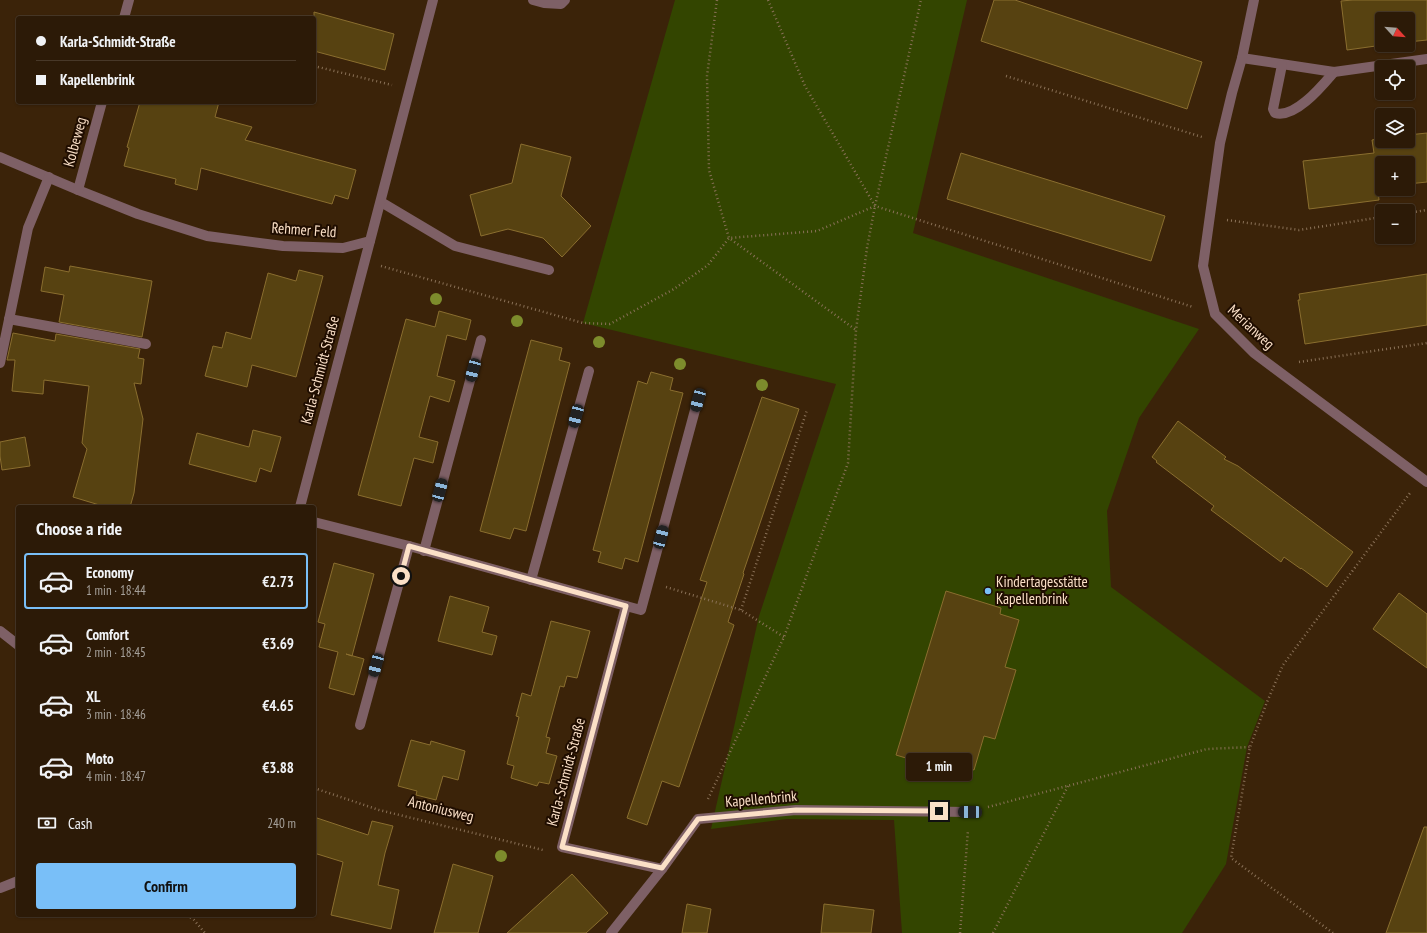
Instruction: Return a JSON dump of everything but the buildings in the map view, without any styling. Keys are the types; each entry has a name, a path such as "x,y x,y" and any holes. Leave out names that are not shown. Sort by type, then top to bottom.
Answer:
{"street":[{"path":"125,16 129,0"},
{"path":"370,241 433,0"},
{"path":"533,0 544,3 561,4 565,0"},
{"name":"Merianweg","path":"1254,0 1242,58 1220,143 1203,266 1215,314 1254,353 1424,480"},
{"path":"1242,58 1334,72 1427,59"},
{"path":"1282,65 1273,109 1275,113 1282,115 1301,106 1318,91 1334,72"},
{"name":"Kolbeweg","path":"78,190 101,104"},
{"name":"Rehmer Feld","path":"0,157 138,214 207,236 283,246 343,248 370,241"},
{"path":"0,363 28,228 49,177"},
{"path":"381,202 454,246 549,270"},
{"name":"Karla-Schmidt-Straße","path":"301,505 370,241"},
{"path":"9,319 146,344"},
{"path":"424,550 481,340"},
{"path":"531,580 589,371"},
{"path":"316,523 424,550 641,610 698,400"},
{"path":"360,725 409,546"},
{"name":"Karla-Schmidt-Straße","path":"626,606 562,847 662,868"},
{"path":"0,631 16,643"},
{"name":"Kapellenbrink","path":"698,819 796,810 970,812"},
{"path":"611,933 698,819"},
{"path":"0,888 16,882"}],"path":[{"path":"717,0 707,76 709,170 729,238 856,330"},
{"path":"768,0 805,86 875,206"},
{"path":"698,819 784,637 848,463 856,330 867,248 921,0"},
{"path":"316,66 410,89"},
{"path":"1006,76 1220,143"},
{"path":"364,262 583,323 610,324 674,289 708,265 729,238 818,231 875,206 1215,314"},
{"path":"1415,212 1427,210"},
{"path":"1209,218 1299,230 1375,218"},
{"path":"1272,366 1427,342"},
{"path":"741,610 807,410"},
{"path":"1333,933 1231,858 1250,747 1267,702 1283,666 1424,480"},
{"path":"649,582 741,610 784,637"},
{"path":"960,933 970,812 1207,749 1250,747"},
{"path":"993,933 1068,785"},
{"name":"Antoniusweg","path":"316,789 379,810 546,850 562,847"},
{"path":"190,917 205,933"}],"green space":[{"path":"675,0 967,0 913,233 1199,329 1139,418 1107,511 1111,587 1265,701 1247,747 1226,864 1182,933 902,933 894,820 787,819 711,829 759,616 836,384 583,323"}],"place":[{"name":"Kindertagesstätte Kapellenbrink","path":"988,591"}],"route":[{"path":"401,576 409,546 626,606 562,847 662,868 698,819 796,810 939,811"}]}
